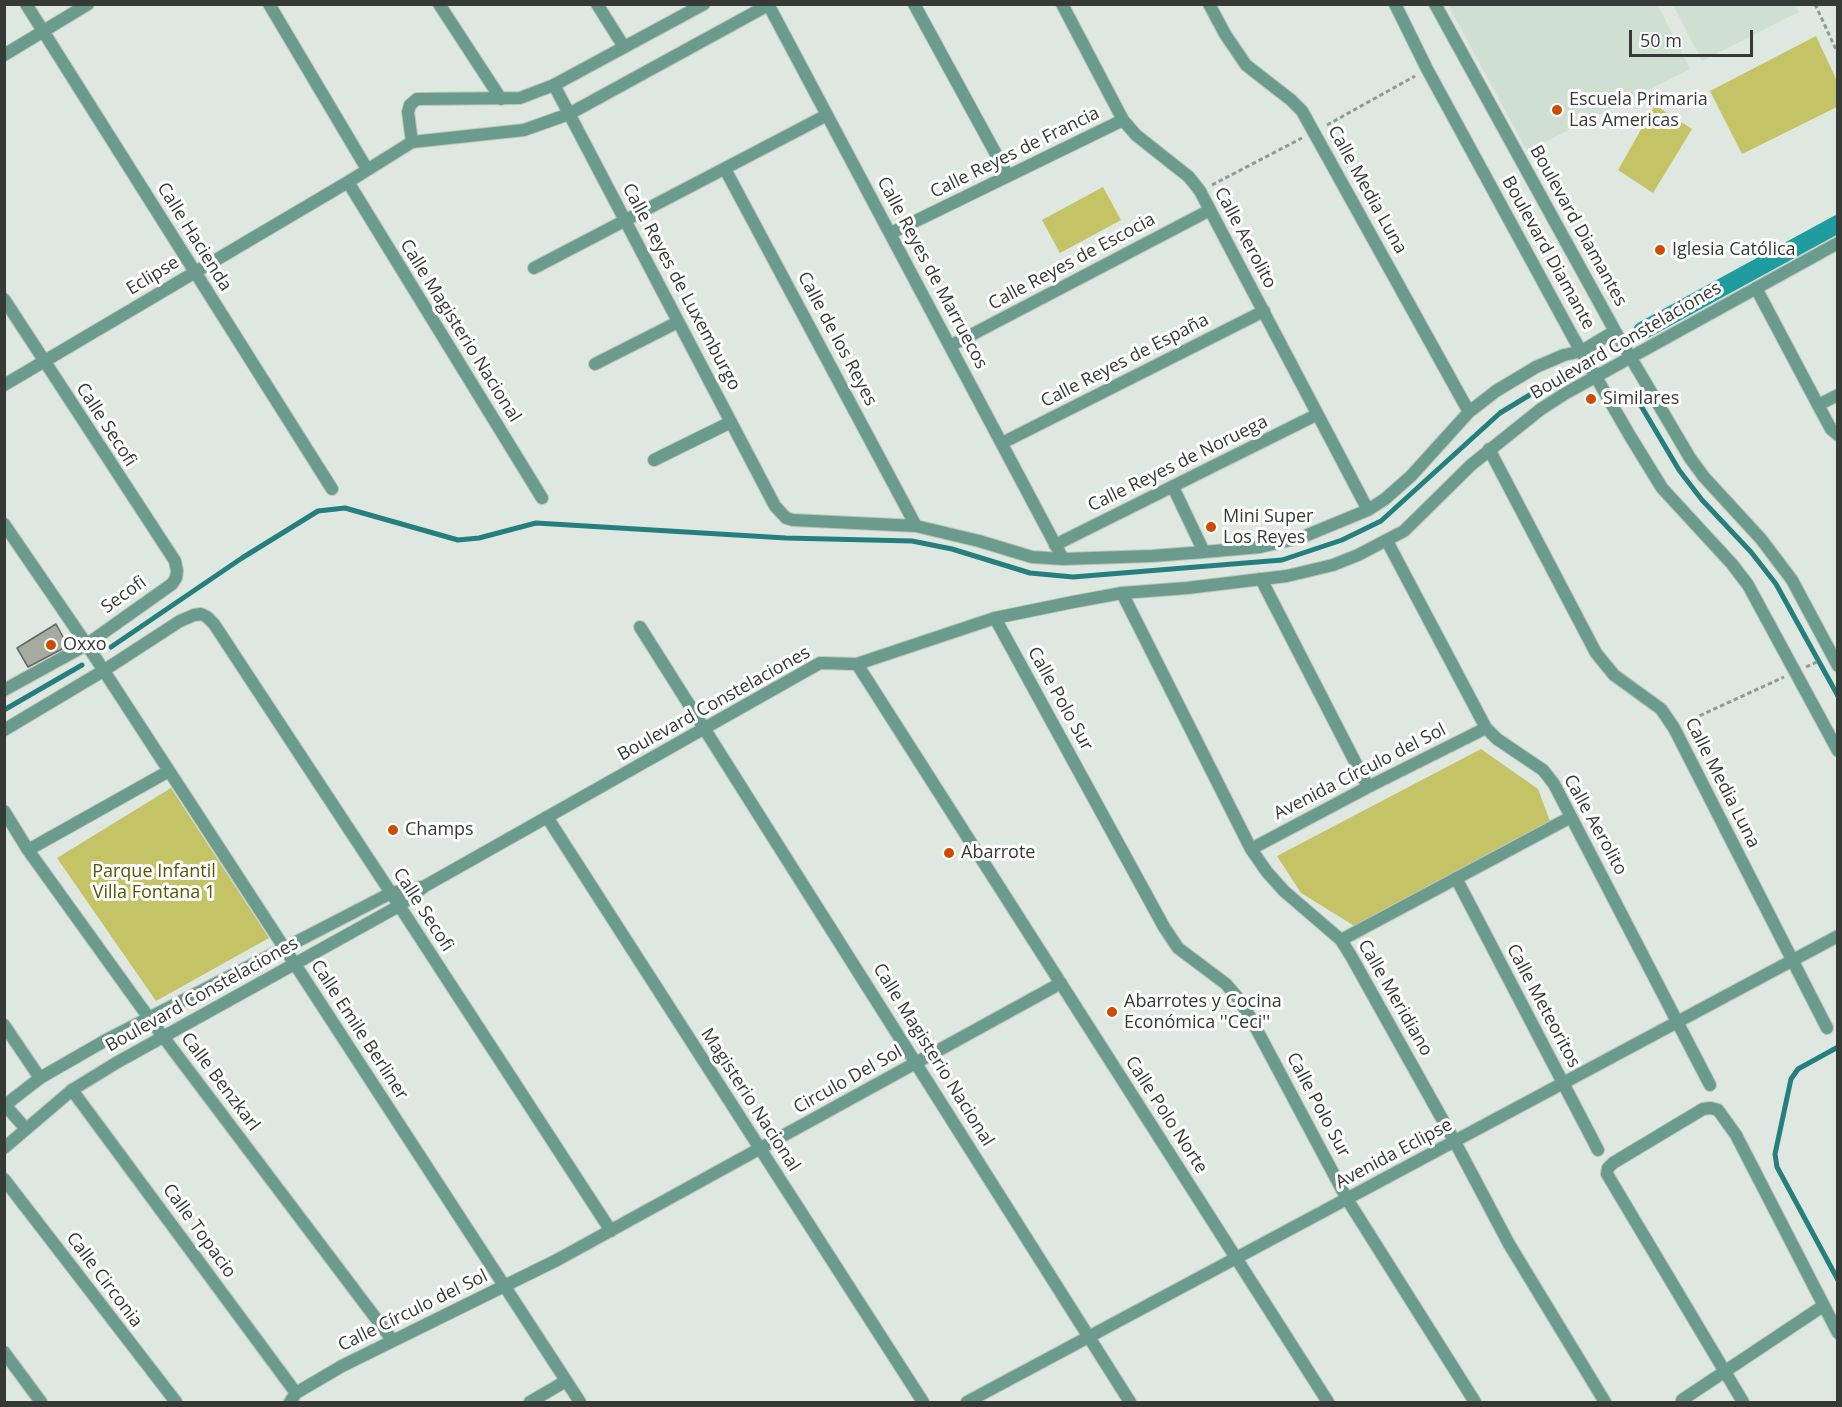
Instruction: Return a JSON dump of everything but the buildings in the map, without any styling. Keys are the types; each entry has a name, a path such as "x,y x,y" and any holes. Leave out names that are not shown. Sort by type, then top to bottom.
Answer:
{"street":[{"name":"Calle Hacienda","path":"26,4 332,489"},
{"path":"4,55 44,33 88,4"},
{"path":"269,4 367,169"},
{"path":"439,4 501,99"},
{"path":"597,4 624,47"},
{"path":"704,4 554,85 520,98 417,99 413,101 408,112 412,142 524,130 569,114 769,5"},
{"path":"914,4 1008,177"},
{"name":"Calle Aerolito","path":"1062,4 1123,120 1136,135 1189,177 1200,191 1368,510"},
{"name":"Calle Media Luna","path":"1209,4 1225,34 1246,65 1302,111 1469,412"},
{"name":"Boulevard Diamantes","path":"1435,4 1615,331 1690,458 1704,477 1761,539 1787,573 1833,644 1838,666"},
{"name":"Calle Reyes de Marruecos","path":"769,5 1063,559"},
{"name":"Boulevard Diamante","path":"1397,5 1432,79 1630,436 1662,488 1732,564 1748,585 1838,751"},
{"name":"Calle Reyes de Luxemburgo","path":"554,85 775,506"},
{"path":"534,268 827,116"},
{"name":"Calle Reyes de Francia","path":"891,233 1123,120"},
{"name":"Eclipse","path":"4,385 412,142"},
{"name":"Calle de los Reyes","path":"725,169 916,526"},
{"name":"Calle Magisterio Nacional","path":"348,182 542,498"},
{"name":"Calle Reyes de Escocia","path":"950,346 1210,210"},
{"name":"Boulevard Constelaciones","path":"4,1148 72,1090 163,1036 399,906 425,886 820,663 857,664 995,618 1122,593 1287,576 1333,565 1388,541 1404,531 1489,449 1541,409 1838,243"},
{"path":"1756,288 1831,429 1838,435"},
{"name":"Calle Secofi","path":"4,299 175,561 177,571"},
{"name":"Calle Reyes de España","path":"1002,442 1264,311"},
{"path":"595,364 678,322"},
{"name":"Boulevard Constelaciones","path":"775,506 786,518 793,520 916,526 1032,556 1063,559 1152,556 1260,547 1300,538 1368,510 1385,499 1411,476 1469,412 1496,391 1536,367 1564,355 1582,351 1615,331"},
{"path":"1818,405 1838,394"},
{"name":"Calle Reyes de Noruega","path":"1055,545 1316,415"},
{"path":"654,460 731,422"},
{"name":"Calle Media Luna","path":"1489,449 1596,653 1614,675 1661,709 1674,728 1827,1028"},
{"path":"1173,487 1204,552"},
{"name":"Calle Emile Berliner","path":"4,524 89,648 580,1402"},
{"name":"Calle Emile Berliner","path":"4,540 27,557"},
{"name":"Calle Aerolito","path":"1388,541 1486,728 1497,739 1543,770 1554,784 1710,1085"},
{"name":"Secofi","path":"4,690 89,648 172,584 177,571"},
{"path":"1261,579 1368,787"},
{"name":"Calle Meridiano","path":"1122,593 1251,849 1266,872 1284,891 1341,940 1455,1142 1509,1244 1605,1402"},
{"name":"Calle Secofi","path":"102,669 180,621 201,614 207,616 611,1231"},
{"name":"Calle Polo Sur","path":"995,618 1164,927 1178,948 1226,984 1237,997 1250,1017 1347,1199 1475,1402"},
{"name":"Calle Magisterio Nacional","path":"640,627 1130,1402"},
{"name":"Calle Polo Norte","path":"857,664 1328,1402"},
{"path":"4,730 102,669"},
{"name":"Avenida Círculo del Sol","path":"1251,849 1486,728"},
{"path":"28,850 169,771"},
{"name":"Calle Benzkarl","path":"4,811 28,850 149,1018 393,1341"},
{"name":"Magisterio Nacional","path":"547,817 923,1402"},
{"path":"1341,940 1571,817"},
{"name":"Calle Meteoritos","path":"1456,879 1598,1150"},
{"name":"Boulevard Constelaciones","path":"5,1105 40,1078 76,1056 391,893 425,886"},
{"name":"Avenida Eclipse","path":"967,1402 1838,936"},
{"name":"Circulo Del Sol","path":"558,1260 1061,983"},
{"path":"4,1025 40,1078"},
{"name":"Calle Topacio","path":"72,1090 293,1398"},
{"path":"5,1105 26,1129"},
{"path":"1743,1402 1607,1173 1608,1168 1619,1159 1703,1109 1718,1110 1736,1135 1838,1333"},
{"name":"Calle Circonia","path":"4,1179 176,1402"},
{"name":"Calle Círculo del Sol","path":"293,1398 342,1366 558,1260"},
{"path":"1682,1400 1823,1306"},
{"path":"4,1352 41,1402"},
{"path":"530,1402 566,1381"}],"path":[{"path":"1815,4 1838,54"},
{"path":"1674,728 1795,671"}],"shaded area":[{"name":"Escuela Primaria Las Americas","path":"1448,5 1658,5 1690,69 1527,151"},
{"path":"1673,5 1795,5 1799,12 1702,61"}],"green space":[{"path":"1816,36 1837,81 1837,107 1742,154 1710,91"},
{"path":"1655,105 1692,129 1653,193 1618,170"},
{"path":"1103,187 1121,220 1060,253 1042,220"},
{"path":"1481,749 1538,789 1550,821 1356,927 1301,893 1277,856"},
{"name":"Parque Infantil Villa Fontana 1","path":"171,788 269,938 156,1001 57,858"}],"waterway":[{"path":"1642,331 1838,224"},
{"path":"111,647 242,558 318,511 345,508 458,540 479,538 536,523 786,538 912,541 952,549 1030,573 1073,577 1282,560 1342,540 1381,521 1500,413 1579,365"},
{"path":"1634,394 1679,470 1702,500 1751,552 1776,584 1838,696"},
{"path":"4,710 82,665"},
{"path":"1838,1047 1798,1069 1791,1079 1775,1154 1777,1167 1838,1280"}],"place":[{"name":"Escuela Primaria Las Americas","path":"1557,110"},
{"name":"Iglesia Católica","path":"1660,250"},
{"name":"Similares","path":"1591,399"},
{"name":"Mini Super Los Reyes","path":"1211,527"},
{"name":"Oxxo","path":"51,645"},
{"name":"Champs","path":"393,830"},
{"name":"Abarrote","path":"949,853"},
{"name":"Abarrotes y Cocina Económica ''Ceci''","path":"1112,1012"}]}
